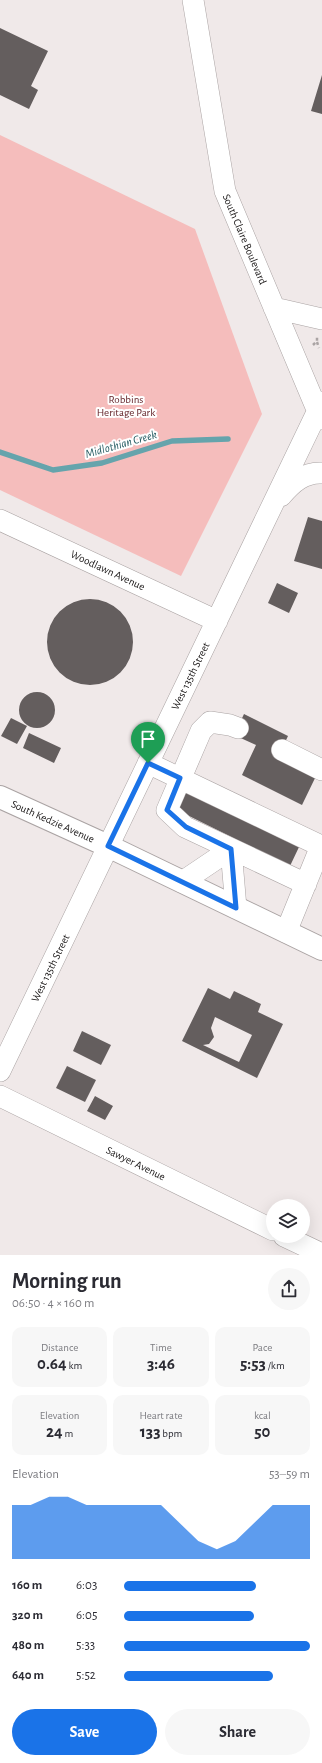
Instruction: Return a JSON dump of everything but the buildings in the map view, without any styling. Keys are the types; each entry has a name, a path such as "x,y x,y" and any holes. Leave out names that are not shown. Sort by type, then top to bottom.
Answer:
{"main road":[{"name":"South Kedzie Avenue","path":"0,797 108,846 322,949"}],"street":[{"name":"South Claire Boulevard","path":"193,0 225,190 274,308 321,411"},
{"path":"274,308 319,328"},
{"name":"West 135th Street","path":"0,1071 271,509 321,411"},
{"path":"271,509 293,482 313,473 322,473"},
{"name":"Woodlawn Avenue","path":"0,520 217,621"},
{"path":"238,728 230,725 210,722 201,731 167,810 186,827 306,884"},
{"path":"282,750 322,770"},
{"path":"148,763 322,845 286,932"},
{"path":"182,882 231,849"},
{"path":"231,849 236,908"},
{"name":"Sawyer Avenue","path":"0,1096 266,1227"},
{"path":"299,1243 322,1254"}],"path":[{"path":"319,328 317,341 319,348"},
{"path":"313,345 317,341"}],"green space":[{"name":"Robbins Heritage Park","path":"0,135 195,229 262,414 181,576 0,490"}],"waterway":[{"name":"Midlothian Creek","path":"0,452 53,470 102,463 172,441 228,439"}],"route":[{"path":"148,763 180,778 167,810 186,827 231,849 236,908 108,846 148,763"}]}
